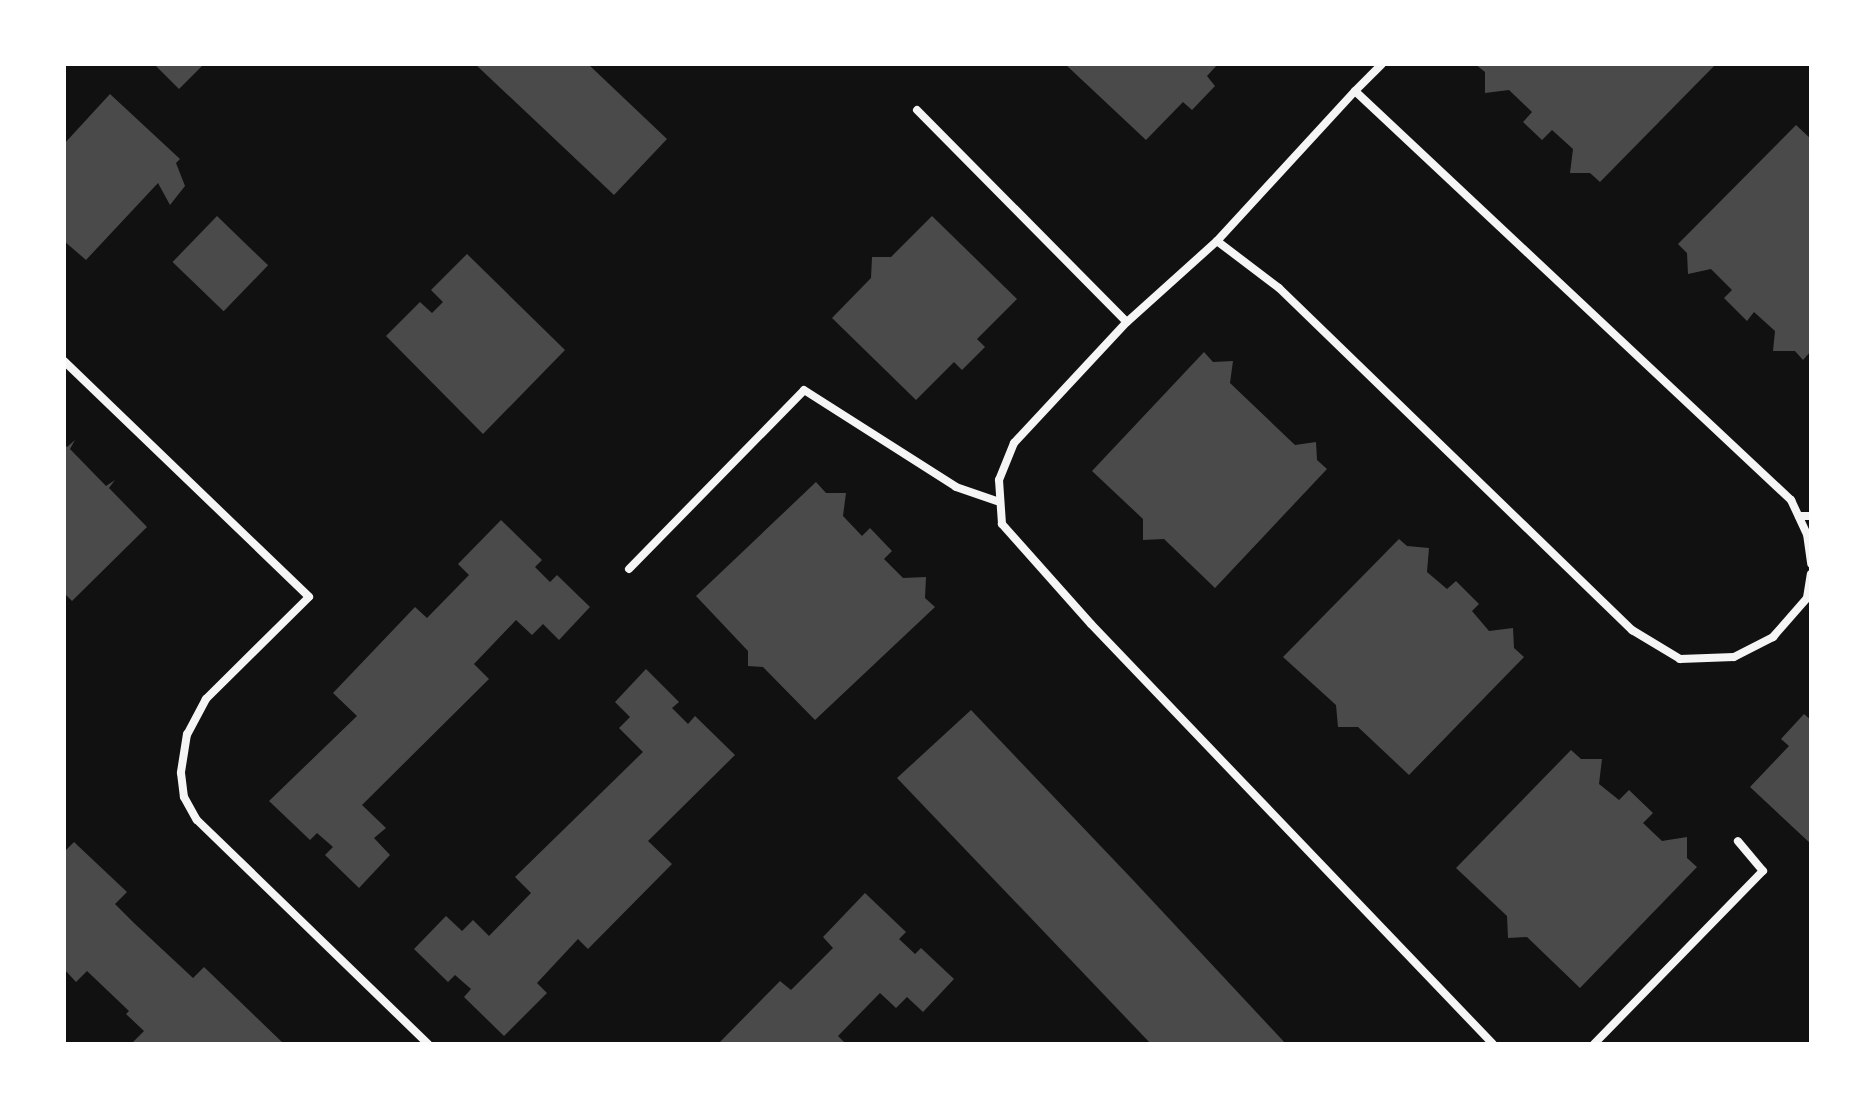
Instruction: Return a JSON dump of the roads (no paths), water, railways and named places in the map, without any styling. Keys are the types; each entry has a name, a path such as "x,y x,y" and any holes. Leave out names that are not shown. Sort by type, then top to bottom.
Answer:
{"street":[{"path":"1382,64 1217,241 1127,322 1014,443 1004,459 997,501 1002,524 1091,624 1493,1044"},
{"path":"1355,91 1791,500 1799,516 1811,564"},
{"path":"917,110 1127,322"},
{"path":"1217,241 1279,288 1632,630 1680,659 1734,657 1773,637 1807,598 1811,574"},
{"path":"64,361 309,597 206,699 187,734 181,773 184,797 197,820 428,1044"},
{"path":"629,569 804,390 956,487 997,501"},
{"path":"1799,516 1811,516"},
{"path":"1594,1044 1763,871 1738,841"}]}
